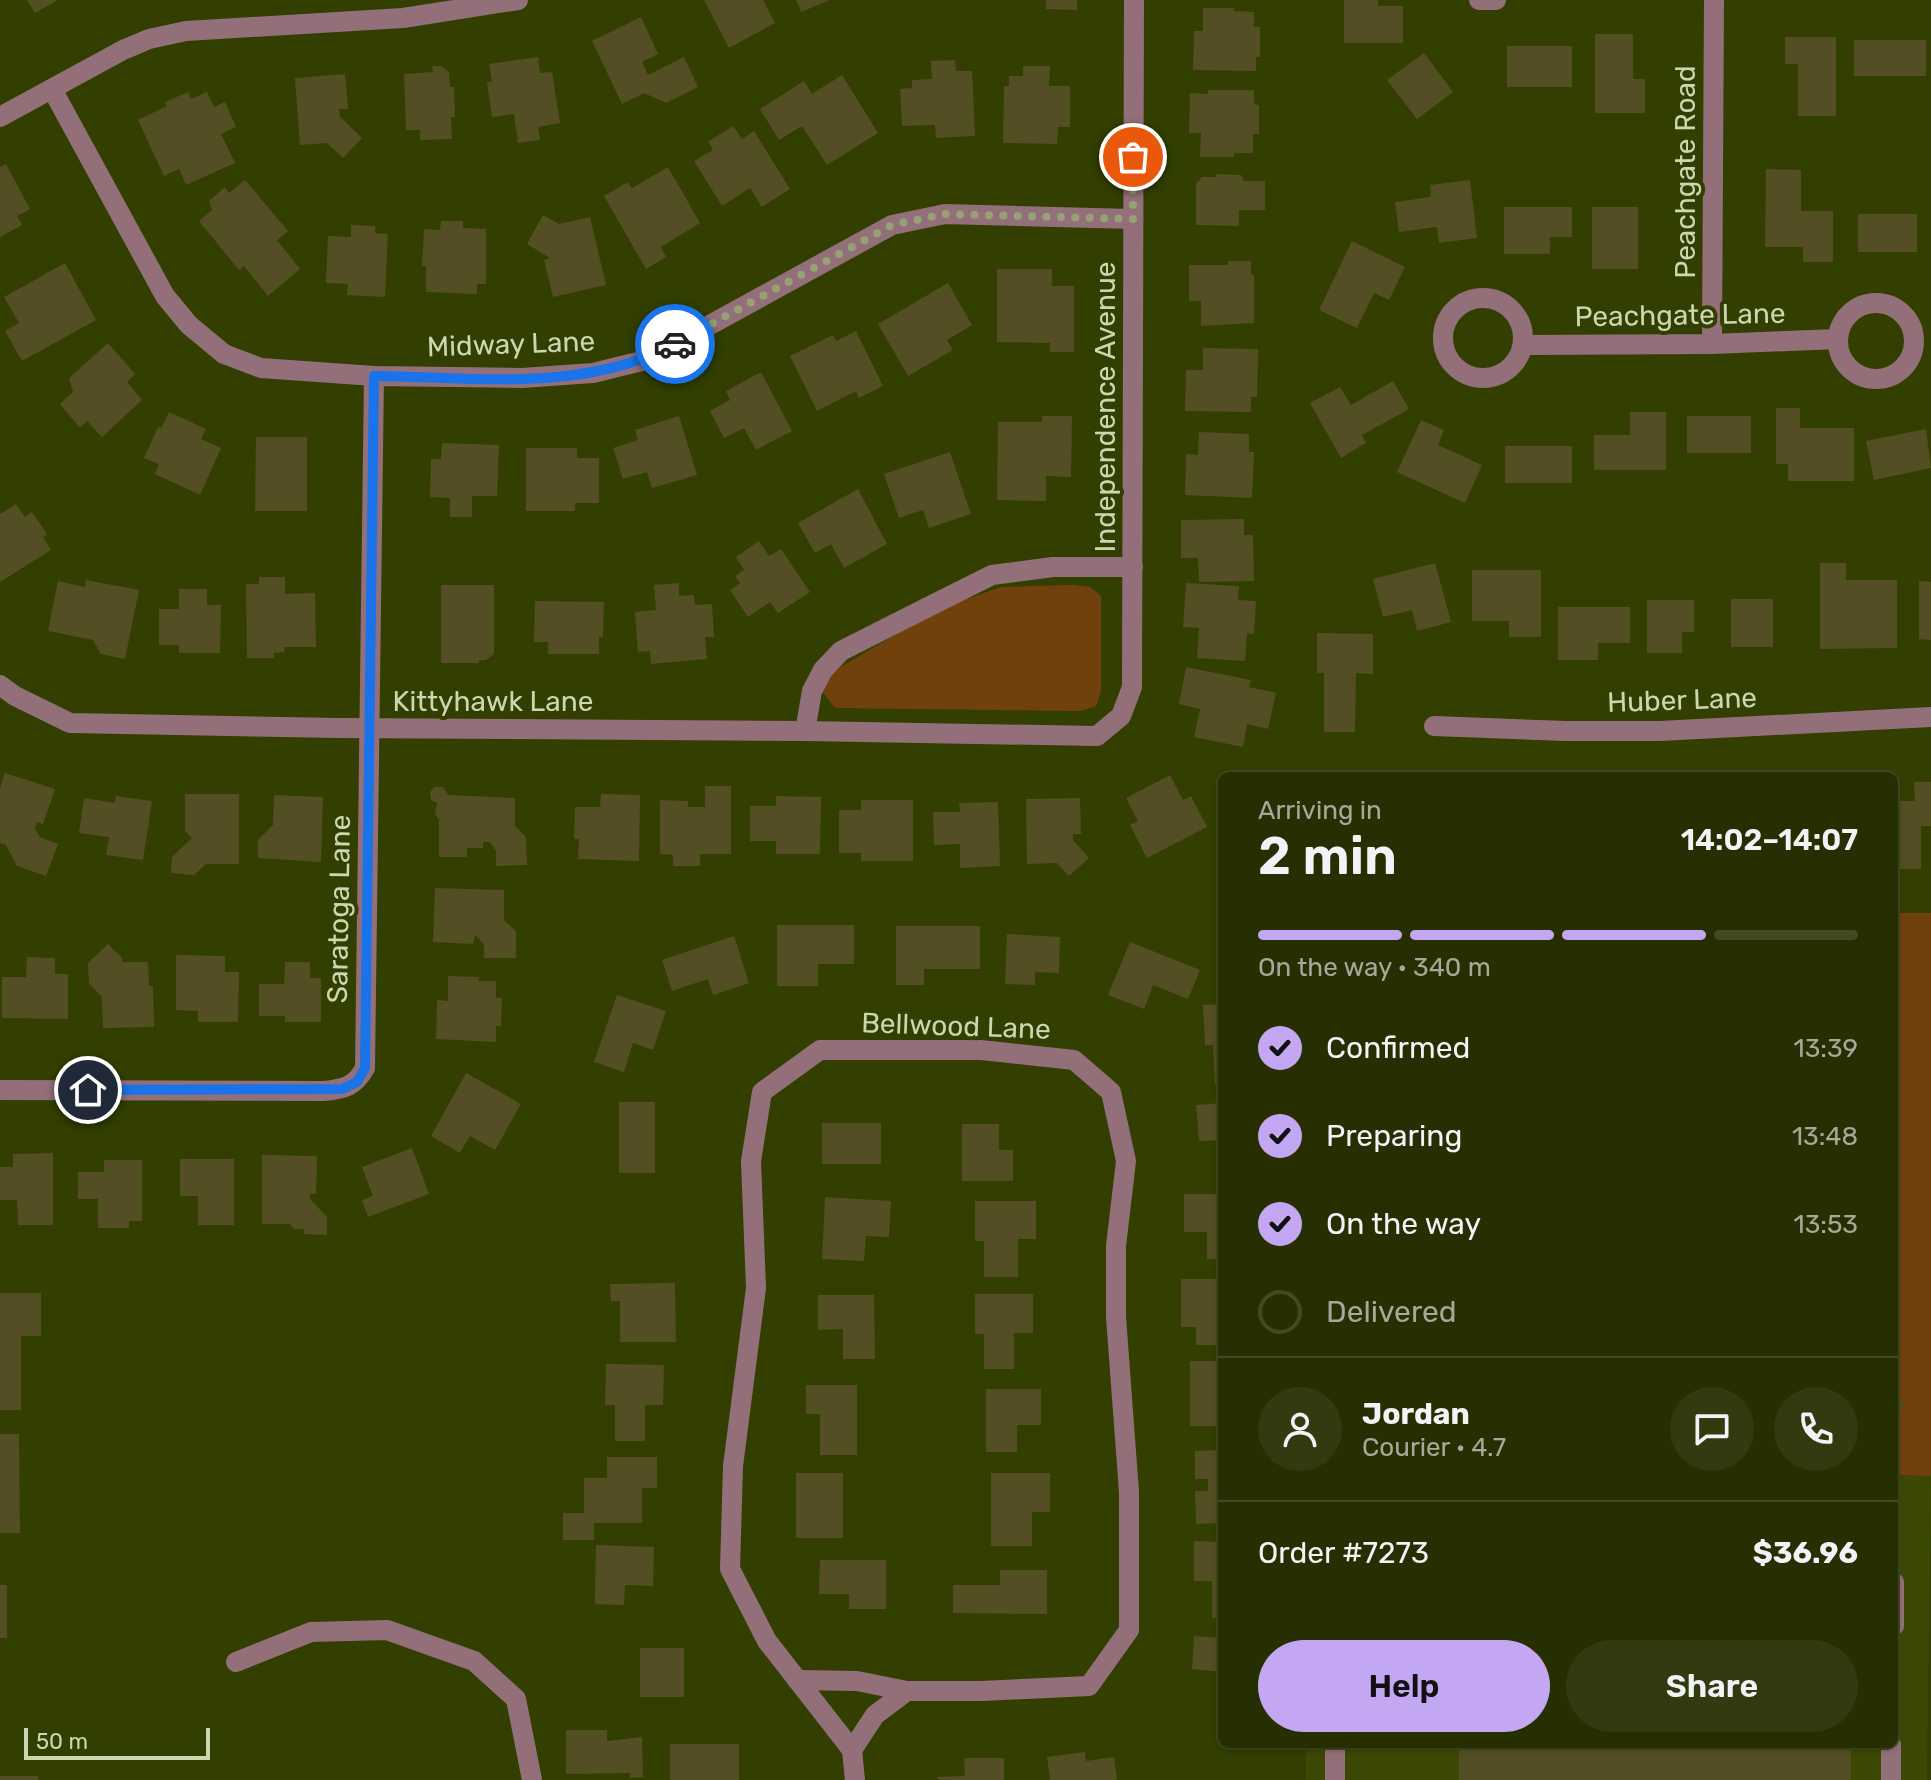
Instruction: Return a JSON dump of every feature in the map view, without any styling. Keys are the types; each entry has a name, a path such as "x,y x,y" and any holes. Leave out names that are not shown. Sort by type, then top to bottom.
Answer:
{"street":[{"path":"0,117 149,39 186,31 403,18 518,0"},
{"name":"Independence Avenue","path":"1121,716 1132,687 1134,0"},
{"path":"1479,0 1496,0"},
{"name":"Peachgate Road","path":"1712,344 1714,0"},
{"name":"Midway Lane","path":"52,89 165,296 189,325 224,354 261,368 374,376 522,378 593,373 646,360 892,225 945,214 1133,219"},
{"path":"1484,298 1498,301 1518,318 1523,331 1523,345 1519,357 1500,375 1475,378 1453,365 1446,354 1444,329 1449,316 1458,307 1484,298"},
{"name":"Peachgate Lane","path":"1523,345 1712,344 1838,339"},
{"name":"Saratoga Lane","path":"0,1090 324,1091 342,1089 357,1082 365,1068 374,376"},
{"path":"805,731 812,691 823,670 841,651 934,604 992,575 1053,567 1133,567"},
{"name":"Kittyhawk Lane","path":"0,685 15,696 70,723 1097,736 1121,716"},
{"name":"Huber Lane","path":"1434,726 1660,731 1931,717"},
{"name":"Bellwood Lane","path":"797,1680 857,1681 907,1691 1089,1686 1129,1630 1129,1492 1116,1317 1116,1246 1126,1161 1111,1092 1074,1060 981,1050 820,1050 762,1092 751,1161 756,1288 733,1466 730,1569 767,1641 797,1680 852,1750"},
{"path":"236,1662 311,1632 387,1630 474,1661 516,1699 532,1780"},
{"path":"855,1780 852,1750 875,1715 907,1691"},
{"path":"1335,1748 1335,1780"},
{"path":"1891,1748 1891,1780"}],"shaded area":[{"path":"1001,587 1090,587 1101,596 1101,691 1096,706 1080,711 835,708 821,690 832,672 941,608"},
{"path":"1898,913 1931,913 1931,1476 1898,1475"},
{"path":"1898,1475 1931,1476 1927,1780 1306,1780 1306,1748 1898,1748"}],"building":[{"path":"27,0 58,0 35,13"},
{"path":"704,0 763,0 775,23 729,48"},
{"path":"796,0 830,0 801,12"},
{"path":"1046,0 1077,0 1077,10 1046,9"},
{"path":"1344,0 1378,0 1378,6 1403,6 1403,43 1344,43"},
{"path":"1203,8 1234,8 1234,11 1254,12 1254,27 1260,27 1260,57 1256,57 1256,71 1193,70 1194,31 1203,31"},
{"path":"641,17 658,54 642,62 648,75 684,57 698,87 666,103 644,93 622,104 592,41"},
{"path":"1595,34 1633,34 1633,79 1645,79 1645,113 1595,113"},
{"path":"1785,37 1836,37 1836,116 1798,116 1798,64 1785,64"},
{"path":"1854,40 1926,40 1926,76 1854,76"},
{"path":"1507,46 1572,46 1572,87 1507,87"},
{"path":"1424,53 1453,92 1417,119 1387,80"},
{"path":"538,57 540,73 552,72 560,123 538,127 540,140 518,143 514,114 492,117 487,82 492,82 489,64"},
{"path":"955,60 956,71 972,71 975,136 936,138 935,125 902,126 900,89 912,88 912,80 932,79 931,61"},
{"path":"432,66 441,66 449,72 450,87 454,87 452,139 420,140 420,130 406,130 404,74 433,72"},
{"path":"1023,66 1050,66 1049,86 1070,86 1070,127 1058,127 1057,144 1003,143 1004,86 1009,86 1009,76 1023,76"},
{"path":"345,74 348,109 339,109 340,117 362,138 343,158 327,143 300,145 295,78"},
{"path":"842,75 878,133 827,165 802,126 779,140 760,109 804,81 812,94"},
{"path":"1208,90 1254,90 1254,104 1259,105 1259,134 1253,134 1253,153 1234,153 1234,157 1200,157 1201,133 1189,133 1190,93 1208,94"},
{"path":"188,92 191,99 207,92 214,107 225,102 236,127 221,134 235,163 186,185 179,169 164,176 138,120 167,106 165,102"},
{"path":"733,126 742,139 754,131 790,189 762,207 750,188 722,206 694,161 713,150 708,142"},
{"path":"6,164 30,209 17,216 22,225 0,237 0,167"},
{"path":"668,167 700,223 661,247 666,257 646,269 604,196 628,182 632,188"},
{"path":"1766,169 1801,170 1801,211 1833,211 1833,262 1803,262 1803,247 1765,247"},
{"path":"1216,174 1241,175 1244,181 1265,181 1265,210 1239,210 1239,226 1196,225 1196,184 1202,177 1216,177"},
{"path":"245,180 288,231 277,240 300,269 268,296 244,266 239,270 199,221 212,210 209,201 225,187 229,193"},
{"path":"1470,180 1477,238 1439,243 1437,227 1399,232 1395,202 1431,197 1430,185"},
{"path":"1504,207 1572,207 1572,237 1550,237 1550,254 1504,254"},
{"path":"1592,207 1638,207 1638,269 1592,269"},
{"path":"1858,214 1917,214 1917,252 1858,252"},
{"path":"543,215 559,224 590,217 606,285 553,297 544,260 550,258 527,244"},
{"path":"441,221 463,221 463,228 486,229 486,284 477,284 477,294 426,292 426,266 422,266 424,229 440,230"},
{"path":"351,225 375,226 375,233 388,234 385,297 347,295 348,284 326,283 328,236 351,237"},
{"path":"1352,241 1405,267 1389,300 1374,293 1357,328 1319,310"},
{"path":"1228,261 1251,261 1254,323 1201,326 1201,301 1189,301 1189,265 1228,265"},
{"path":"65,263 96,320 22,361 5,331 19,323 4,297"},
{"path":"997,269 1052,269 1052,286 1074,286 1074,352 1050,352 1050,343 997,342"},
{"path":"948,283 972,325 947,340 953,350 908,376 878,324"},
{"path":"856,331 883,386 859,398 856,391 817,411 790,356 833,335 836,341"},
{"path":"108,343 135,374 127,382 142,400 102,437 87,421 80,428 60,404 73,392 69,378"},
{"path":"1203,348 1258,349 1257,397 1251,397 1251,412 1185,411 1186,370 1203,370"},
{"path":"761,372 792,431 756,450 744,428 724,438 710,411 730,400 726,391"},
{"path":"1393,381 1409,409 1362,435 1366,443 1341,458 1310,403 1340,387 1351,405"},
{"path":"1776,408 1800,408 1800,428 1854,428 1854,481 1788,481 1788,464 1776,464"},
{"path":"169,412 206,429 201,439 221,448 200,495 155,474 159,464 144,458 158,427 161,428"},
{"path":"1630,412 1666,412 1666,470 1594,470 1594,435 1630,435"},
{"path":"679,416 697,475 652,488 647,472 623,479 613,448 638,440 635,430"},
{"path":"1042,416 1072,416 1071,477 1046,476 1046,501 997,500 998,422 1042,422"},
{"path":"1687,416 1751,416 1751,453 1687,453"},
{"path":"1421,420 1444,430 1438,445 1482,465 1465,503 1397,472"},
{"path":"1926,429 1931,468 1874,480 1866,441"},
{"path":"1199,432 1249,434 1249,452 1254,452 1252,498 1185,495 1186,454 1198,455"},
{"path":"256,437 307,437 307,511 255,511"},
{"path":"442,443 499,445 497,496 472,496 472,517 450,517 450,498 430,497 431,459 441,459"},
{"path":"1505,446 1572,446 1572,483 1505,483"},
{"path":"526,448 577,448 577,458 599,458 599,503 575,503 575,511 526,511"},
{"path":"950,452 971,514 929,528 923,510 899,518 884,474"},
{"path":"858,489 887,544 844,568 831,544 815,553 798,523"},
{"path":"16,504 25,517 32,512 47,534 43,537 51,550 0,582 0,514"},
{"path":"1244,519 1244,535 1253,535 1254,581 1199,582 1198,558 1181,558 1181,520"},
{"path":"759,541 769,556 781,549 810,592 778,613 770,602 748,617 730,590 740,583 735,576 744,570 736,557"},
{"path":"1435,563 1451,622 1417,631 1412,610 1383,617 1373,579"},
{"path":"1820,563 1846,563 1846,580 1897,580 1897,648 1820,649"},
{"path":"1472,570 1541,570 1541,637 1509,637 1509,621 1472,621"},
{"path":"259,577 285,577 285,594 315,593 316,647 284,647 285,652 274,653 274,658 247,658 246,584 259,584"},
{"path":"86,580 139,590 125,659 101,654 93,640 48,631 58,581 85,587"},
{"path":"1919,581 1931,582 1931,640 1919,639"},
{"path":"679,583 679,596 694,595 695,605 712,604 714,637 705,637 707,659 651,664 650,651 638,652 635,612 656,610 654,585"},
{"path":"1186,583 1239,586 1238,600 1256,601 1254,634 1247,633 1245,661 1197,658 1199,628 1183,627"},
{"path":"441,585 494,585 494,654 486,660 479,660 479,663 441,663"},
{"path":"179,589 207,589 207,605 221,605 220,653 179,653 179,645 159,645 159,609 179,609"},
{"path":"1731,599 1773,599 1773,647 1731,647"},
{"path":"1647,600 1694,600 1694,632 1682,632 1682,653 1647,653"},
{"path":"535,601 604,602 599,654 548,654 548,642 534,642"},
{"path":"1558,607 1630,607 1630,643 1598,643 1598,660 1558,660"},
{"path":"1317,633 1373,634 1373,674 1356,673 1355,732 1324,732 1324,673 1317,673"},
{"path":"1186,667 1251,680 1249,687 1276,693 1268,729 1247,724 1243,747 1194,737 1200,709 1179,704"},
{"path":"5,773 55,789 43,824 37,822 35,829 40,837 58,844 46,876 17,866 6,845 0,843 0,788"},
{"path":"1170,775 1183,800 1191,796 1207,827 1147,858 1130,825 1138,821 1126,798"},
{"path":"1914,782 1931,782 1931,826 1921,826 1921,869 1898,869 1898,801 1915,801"},
{"path":"705,786 731,786 731,854 700,854 700,866 673,866 673,855 660,854 660,800 688,801 688,807 705,807"},
{"path":"434,787 443,787 448,795 515,798 515,826 526,837 527,865 496,866 496,851 490,842 483,842 483,848 467,848 467,857 439,857 439,820 435,814 437,803 431,800 430,792"},
{"path":"185,794 239,794 239,864 206,864 194,875 171,873 172,857 192,838 185,831"},
{"path":"601,794 640,795 639,861 578,859 579,839 574,839 575,807 600,807"},
{"path":"274,795 323,797 321,862 258,858 258,840 273,825"},
{"path":"116,796 152,801 143,860 106,855 109,837 79,833 84,798 115,803"},
{"path":"776,796 821,797 820,854 776,854 776,841 750,841 750,806 776,806"},
{"path":"1080,798 1081,834 1073,834 1073,840 1089,858 1069,876 1057,863 1027,864 1026,799"},
{"path":"861,800 913,800 913,861 861,861 861,853 839,853 839,810 861,810"},
{"path":"998,802 1000,866 960,868 960,844 934,845 933,812 960,812 959,803"},
{"path":"435,888 504,890 504,920 516,931 516,958 484,958 484,944 475,935 473,944 433,942"},
{"path":"777,925 854,925 854,964 818,964 818,986 777,986"},
{"path":"896,926 980,926 980,969 924,969 924,985 896,985"},
{"path":"1007,934 1060,937 1059,973 1035,972 1035,985 1005,984"},
{"path":"734,936 749,983 713,995 708,979 672,991 662,960"},
{"path":"1130,942 1200,970 1188,999 1153,985 1144,1009 1108,995"},
{"path":"108,944 122,958 122,962 148,962 149,986 153,986 154,1027 103,1028 102,997 89,983 88,963"},
{"path":"176,955 225,956 225,972 239,972 238,1022 198,1022 198,1011 176,1010"},
{"path":"27,957 55,958 55,974 68,974 68,1019 2,1018 2,977 26,977"},
{"path":"285,962 310,962 310,978 321,978 321,1022 285,1022 285,1016 259,1016 259,984 284,984"},
{"path":"448,976 496,981 496,998 502,998 501,1026 496,1026 496,1042 436,1039 437,1000 448,1001"},
{"path":"617,995 666,1011 653,1050 633,1043 624,1072 594,1062"},
{"path":"1218,1004 1218,1085 1215,1085 1213,1045 1205,1045 1203,1005"},
{"path":"466,1073 521,1104 495,1150 470,1136 460,1153 431,1136"},
{"path":"619,1102 655,1102 655,1173 619,1173"},
{"path":"1218,1103 1218,1140 1199,1141 1196,1105"},
{"path":"822,1123 881,1123 881,1164 822,1164"},
{"path":"962,1124 999,1124 999,1150 1013,1150 1013,1181 962,1181"},
{"path":"412,1148 429,1194 368,1217 362,1200 373,1196 362,1167"},
{"path":"53,1153 53,1225 18,1225 17,1200 0,1200 0,1167 13,1167 13,1154"},
{"path":"262,1155 317,1156 316,1194 310,1194 310,1199 327,1217 327,1235 304,1234 304,1229 294,1229 290,1224 262,1224"},
{"path":"180,1159 234,1159 234,1225 198,1225 198,1196 180,1196"},
{"path":"104,1160 142,1160 142,1221 129,1221 129,1228 98,1228 98,1199 78,1199 78,1172 104,1172"},
{"path":"1184,1194 1218,1194 1218,1259 1207,1259 1207,1232 1184,1232"},
{"path":"825,1197 891,1201 889,1237 866,1236 864,1261 822,1259"},
{"path":"975,1201 1036,1201 1036,1239 1018,1239 1018,1277 984,1277 984,1241 975,1241"},
{"path":"1181,1279 1218,1279 1218,1345 1196,1345 1196,1327 1181,1327"},
{"path":"675,1283 676,1342 620,1342 620,1301 611,1301 610,1284"},
{"path":"0,1293 41,1293 41,1336 21,1336 21,1410 0,1410"},
{"path":"975,1294 1033,1294 1033,1333 1014,1333 1014,1369 984,1369 984,1334 975,1334"},
{"path":"818,1295 874,1295 875,1359 843,1359 843,1329 818,1330"},
{"path":"1190,1361 1218,1361 1218,1426 1190,1426"},
{"path":"606,1364 664,1365 663,1405 645,1405 645,1441 615,1441 615,1405 605,1405"},
{"path":"806,1385 857,1385 857,1455 820,1455 820,1414 806,1414"},
{"path":"986,1389 1041,1389 1041,1425 1017,1425 1017,1452 986,1452"},
{"path":"1898,1399 1906,1406 1898,1415"},
{"path":"0,1434 19,1434 20,1533 0,1533"},
{"path":"1218,1450 1218,1523 1196,1524 1195,1491 1208,1491 1208,1479 1195,1479 1195,1451"},
{"path":"607,1457 657,1457 657,1488 642,1488 642,1523 594,1523 594,1540 563,1540 563,1513 584,1513 584,1478 607,1478"},
{"path":"796,1473 843,1473 843,1538 796,1538"},
{"path":"991,1473 1050,1473 1050,1512 1032,1512 1032,1546 991,1546"},
{"path":"1194,1541 1218,1542 1218,1618 1212,1618 1212,1581 1194,1581"},
{"path":"596,1545 654,1547 653,1586 625,1585 624,1605 595,1604"},
{"path":"820,1560 886,1560 886,1609 849,1609 849,1594 819,1594"},
{"path":"1000,1570 1047,1570 1047,1614 953,1613 953,1585 1000,1585"},
{"path":"0,1585 7,1585 7,1638 0,1638"},
{"path":"1194,1636 1218,1638 1218,1672 1192,1669"},
{"path":"640,1648 684,1648 684,1697 640,1697"},
{"path":"566,1730 607,1730 607,1741 642,1737 643,1777 630,1778 630,1773 566,1774"},
{"path":"670,1744 739,1744 739,1780 670,1780"},
{"path":"1459,1748 1851,1748 1851,1780 1459,1780"},
{"path":"1085,1752 1086,1761 1114,1757 1117,1780 1050,1780 1047,1757"},
{"path":"964,1758 1004,1758 1004,1780 938,1780 938,1777 965,1776"},
{"path":"0,1776 38,1776 38,1780 0,1780"}],"way so far":[{"path":"675,344 892,225 945,214 1133,219 1133,157"}],"route":[{"path":"88,1090 324,1091 342,1089 357,1082 365,1068 374,376 522,378 593,373 646,360 675,344"}]}
